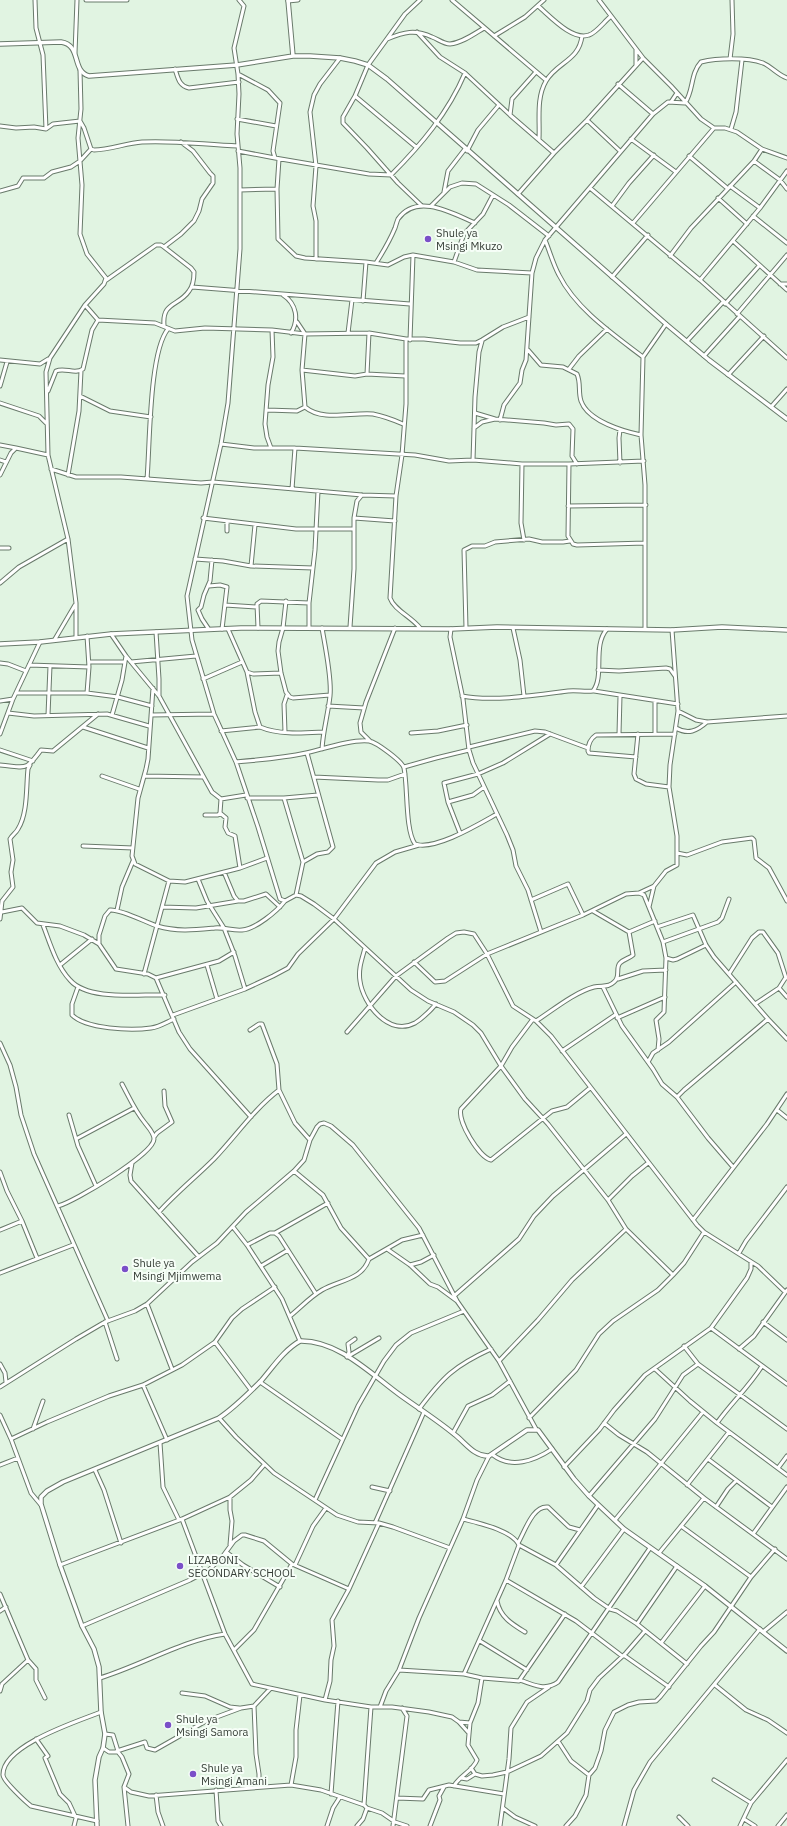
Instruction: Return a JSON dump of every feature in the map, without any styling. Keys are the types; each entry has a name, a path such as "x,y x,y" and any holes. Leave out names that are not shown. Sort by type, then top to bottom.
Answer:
{"street":[{"path":"34,0 36,28 40,43 43,66 46,129"},
{"path":"75,53 77,0"},
{"path":"86,0 127,0"},
{"path":"294,56 288,0 298,0"},
{"path":"420,0 406,14 368,65 355,96 343,117 343,122 391,175 422,206"},
{"path":"452,0 546,80"},
{"path":"494,36 525,17 544,0"},
{"path":"730,59 733,34 732,0"},
{"path":"242,1 243,9 234,48 239,82 237,119 240,190 240,249 228,403 213,482 203,518 186,596 190,630 196,656 214,714 236,762 258,827 278,896 280,899 285,901"},
{"path":"601,1 610,17 643,58 677,92 701,120 714,128 731,129 762,149 787,158"},
{"path":"538,6 565,29 582,36 590,35 610,17"},
{"path":"387,39 406,32 417,32 447,44 452,44 470,37 484,28"},
{"path":"417,32 430,44 440,57 465,73 510,116 554,153"},
{"path":"539,139 540,99 546,80 578,51 582,36"},
{"path":"0,44 65,43 73,48 80,70 80,121 78,138 82,185 80,234 87,254 104,274 105,281"},
{"path":"636,49 636,65"},
{"path":"80,70 83,74 96,76 237,65 294,56 340,58 368,65 387,79 466,150 666,324 728,375 787,419"},
{"path":"316,260 316,221 313,206 316,166 310,118 311,105 320,84 340,58"},
{"path":"518,194 554,153 587,120 643,58"},
{"path":"685,103 691,92 696,67 700,62 730,59 761,62 787,78"},
{"path":"731,129 736,112 742,60"},
{"path":"175,69 181,84 184,87 189,88 239,82"},
{"path":"510,116 512,99 536,72"},
{"path":"391,175 437,123 449,106 465,73"},
{"path":"238,74 268,90 280,103 273,150 277,159 278,240 296,256 316,260 388,264 413,255 454,262 477,270 532,273"},
{"path":"618,84 653,114"},
{"path":"671,102 677,92"},
{"path":"355,96 416,147"},
{"path":"500,420 504,405 520,384 528,350 532,273 536,258 545,240 653,114 665,103 685,103"},
{"path":"444,192 448,171 466,150 478,130 499,105"},
{"path":"237,119 276,126"},
{"path":"587,120 620,151"},
{"path":"0,126 16,128 34,127 46,129 53,124 80,121"},
{"path":"80,121 91,149"},
{"path":"633,223 714,128"},
{"path":"631,139 676,172"},
{"path":"91,149 102,149 141,142 181,142 238,146"},
{"path":"164,247 181,234 194,221 200,211 204,196 213,183 213,176 193,152 181,142"},
{"path":"0,191 18,186 24,178 44,178 52,172 71,167 80,161 91,149"},
{"path":"670,256 691,228 754,160 762,149"},
{"path":"238,151 316,166 369,174 391,175"},
{"path":"80,155 87,154"},
{"path":"612,206 629,183 654,155"},
{"path":"690,156 729,187 760,208"},
{"path":"754,160 780,180 787,188"},
{"path":"700,280 760,208 787,171"},
{"path":"431,206 444,192 455,185 469,183 476,184 549,236"},
{"path":"590,188 648,235 670,256 764,336 787,358"},
{"path":"240,190 277,189"},
{"path":"454,262 464,234 475,223 493,195"},
{"path":"718,198 747,224"},
{"path":"376,263 395,227 397,220 410,210 422,206 431,206 475,223"},
{"path":"753,216 787,243"},
{"path":"612,277 648,235"},
{"path":"545,240 559,274 569,292 607,329 643,357"},
{"path":"733,241 787,290"},
{"path":"76,637 76,603 68,539 48,455 46,423 46,372 50,358 85,305 105,281 156,245 161,245 193,269 194,278 192,287 186,295 166,309 164,315 164,326"},
{"path":"413,255 405,376 406,404 403,424 402,455 396,496 390,600 420,628"},
{"path":"704,356 787,255"},
{"path":"363,301 366,262"},
{"path":"687,341 759,266"},
{"path":"780,284 787,284"},
{"path":"192,287 410,304"},
{"path":"281,294 290,300 295,311 297,322 305,334 302,370 305,407"},
{"path":"348,333 352,300"},
{"path":"85,305 98,320 139,322 164,326 175,331 205,328 272,330 305,334 369,333 408,340 424,339 460,343 482,340 502,327 529,317"},
{"path":"68,475 77,427 81,371 84,366 92,330 98,320"},
{"path":"290,333 297,322"},
{"path":"645,628 646,505 642,435 643,357 666,324"},
{"path":"146,479 151,417 161,339 168,329"},
{"path":"569,369 579,356 607,329"},
{"path":"271,448 265,430 268,385 272,357 272,330"},
{"path":"367,374 369,333"},
{"path":"728,375 764,336"},
{"path":"473,460 475,413 480,347 482,340"},
{"path":"476,342 480,347"},
{"path":"528,350 541,365 569,369 577,374 579,378 580,395 584,408 600,420 620,430 642,435"},
{"path":"0,360 7,362 40,364 50,358"},
{"path":"0,386 7,362"},
{"path":"302,370 355,376 367,374 405,376"},
{"path":"47,393 56,371 81,371"},
{"path":"771,408 787,389"},
{"path":"80,396 110,411 151,417"},
{"path":"0,404 39,416 46,423"},
{"path":"267,410 297,411 305,407"},
{"path":"305,407 309,410 329,415 373,414 403,424"},
{"path":"475,413 500,420 556,425 568,423 574,429 572,456 577,464"},
{"path":"474,428 482,422 495,419"},
{"path":"620,430 620,463"},
{"path":"221,444 254,448 295,448 402,455 449,461 473,460 522,464 620,463 644,461"},
{"path":"0,446 48,455"},
{"path":"0,475 11,453 16,448"},
{"path":"292,488 295,448"},
{"path":"0,460 6,462"},
{"path":"522,464 521,523 524,540"},
{"path":"569,464 568,506 570,540"},
{"path":"51,469 68,475 213,482 231,485 292,488 362,495 396,496"},
{"path":"309,628 309,603 318,491"},
{"path":"350,627 354,569 354,518 357,501 362,495"},
{"path":"568,506 646,505"},
{"path":"203,518 255,525 316,530 354,529"},
{"path":"354,518 394,521"},
{"path":"226,531 227,521"},
{"path":"251,566 255,525"},
{"path":"0,583 19,567 68,539"},
{"path":"466,628 464,551 472,546 529,539 547,542 563,542 570,540"},
{"path":"570,540 577,545 645,543"},
{"path":"0,548 9,548"},
{"path":"195,559 251,566 313,568"},
{"path":"208,628 198,610 201,607 204,595 209,586 212,575 212,560"},
{"path":"209,586 220,585 227,587 222,628"},
{"path":"258,628 258,602 286,601 309,603"},
{"path":"285,732 284,704 287,695 281,673 278,644 283,628 286,601"},
{"path":"55,639 76,603"},
{"path":"225,605 257,607"},
{"path":"0,644 40,642 55,639 111,634 208,628 645,628 672,630 722,627 787,630"},
{"path":"322,628 330,694 323,732 322,749"},
{"path":"395,628 364,708 359,727 362,733 370,741 398,759 404,767 413,841 419,845"},
{"path":"513,628 520,660 524,696"},
{"path":"228,629 247,672 255,712 260,727"},
{"path":"451,629 450,637 467,725 469,749 478,774 513,850 516,866 532,900 541,932"},
{"path":"594,690 598,670 600,646 606,629"},
{"path":"649,907 654,886 666,871 677,865 677,836 669,787 670,765 678,711 672,630"},
{"path":"156,632 159,696"},
{"path":"111,634 126,656 159,696 203,777 212,792 221,800"},
{"path":"86,636 89,662 88,693"},
{"path":"0,734 13,699 40,642"},
{"path":"112,715 118,697 126,656"},
{"path":"132,662 196,656"},
{"path":"89,662 125,662"},
{"path":"203,679 242,662"},
{"path":"0,663 8,664 26,671"},
{"path":"29,665 89,667"},
{"path":"48,715 50,666"},
{"path":"598,670 619,671 666,668 670,669 675,676"},
{"path":"247,672 253,674 281,673"},
{"path":"117,910 122,887 133,861 139,789 144,776 148,748 153,688"},
{"path":"462,696 477,698 524,696 594,690 620,696 678,704"},
{"path":"16,693 88,693 118,697 152,706"},
{"path":"287,695 298,698 330,694"},
{"path":"619,734 620,696"},
{"path":"0,700 13,699"},
{"path":"655,701 655,734"},
{"path":"328,706 364,708"},
{"path":"678,711 696,720 707,722 787,716"},
{"path":"8,713 34,716 112,715 149,726"},
{"path":"0,919 2,912 2,901 13,887 11,872 13,860 10,839 17,832 21,824 26,798 28,769 41,750 53,752 98,714"},
{"path":"151,715 214,714"},
{"path":"676,728 686,732 693,732 707,722"},
{"path":"411,733 438,731 467,725"},
{"path":"221,731 260,727 285,732 323,732"},
{"path":"83,728 148,748"},
{"path":"404,767 535,731 550,734 588,748 588,751 592,754 636,757"},
{"path":"460,833 448,802 444,784 478,774 503,763 550,734"},
{"path":"638,734 634,774 636,779 646,784 669,787"},
{"path":"588,748 592,738 596,735 675,734"},
{"path":"236,762 277,758 370,741"},
{"path":"0,750 33,761"},
{"path":"303,862 317,854 332,850 333,847 332,838 318,795 307,753"},
{"path":"0,765 23,767 30,765"},
{"path":"314,777 388,780 405,774"},
{"path":"102,776 139,789"},
{"path":"144,776 203,777"},
{"path":"448,802 473,795 484,787"},
{"path":"221,800 247,796 284,798 318,795"},
{"path":"99,944 99,935 105,916 110,910 117,910 156,926 174,930 189,931 224,928 243,930 250,928 272,914 285,901 296,895 303,862 284,798"},
{"path":"220,813 221,800"},
{"path":"205,815 220,813"},
{"path":"220,813 226,818 225,827 228,833 235,836 240,868"},
{"path":"78,987 72,1004 72,1015 76,1019 87,1023 120,1028 156,1027 173,1017 245,989 288,968 298,954 334,919 376,863 395,852 419,845 438,842 460,833 497,814"},
{"path":"677,853 687,855 722,842 752,838 754,840 756,858 769,868 787,901"},
{"path":"83,846 133,848"},
{"path":"133,861 138,867 169,881 185,882 198,880 240,868 267,858"},
{"path":"224,872 234,896 238,901"},
{"path":"198,880 224,928 234,952 245,989"},
{"path":"144,974 169,881"},
{"path":"532,900 568,884 583,915"},
{"path":"414,962 435,982 439,982 445,980 487,954 593,911 626,894 639,892 654,886"},
{"path":"639,892 644,896 655,921 663,942 666,958 664,1012 656,1020 658,1050"},
{"path":"162,907 190,908 211,906 244,901 266,894 280,907"},
{"path":"296,895 308,900 334,919 411,990 454,1012 473,1025 481,1033 501,1066 525,1100 543,1119 584,1169 608,1200 626,1229 673,1275"},
{"path":"663,942 718,922 722,918 729,899"},
{"path":"2,912 22,908 37,923 43,925 60,926 92,939 99,944 116,969 144,974 156,978 207,965 219,961 234,952"},
{"path":"593,911 629,932 633,955 621,962 619,965 618,979"},
{"path":"657,927 691,915 706,944 768,1020 787,1039"},
{"path":"629,932 655,921"},
{"path":"43,925 60,965 69,980 78,987 102,993 165,996"},
{"path":"347,1032 370,1007 384,988 396,976 414,962 456,933 464,932 474,934 487,954 511,1002 551,1036 648,1164 693,1220 704,1232 740,1253 786,1291 754,1336 739,1349"},
{"path":"730,974 752,938 759,932 763,932 778,953 786,977 779,988 755,1004"},
{"path":"60,965 92,939"},
{"path":"666,958 673,960 678,959 706,944"},
{"path":"365,948 360,966 362,991 370,1007 384,1020 394,1024 408,1025 425,1016 436,1004"},
{"path":"207,965 217,999"},
{"path":"590,1088 567,1107 552,1111 491,1160 485,1158 480,1152 465,1128 460,1113 467,1102 501,1066 512,1047 534,1020 593,987 603,987 612,984 618,979 643,971 666,970"},
{"path":"156,978 173,1017 190,1049 251,1117"},
{"path":"648,1062 653,1053 669,1042 736,982"},
{"path":"603,987 616,1016 662,1084 677,1097 708,1138 733,1167"},
{"path":"779,988 787,997"},
{"path":"562,1051 616,1016 665,997"},
{"path":"677,1097 768,1020"},
{"path":"250,1030 259,1024 262,1024 277,1064 279,1090 295,1123 310,1140"},
{"path":"0,1043 10,1065 16,1087 19,1110 29,1141 107,1322 117,1359"},
{"path":"122,1084 134,1108 154,1138"},
{"path":"159,1212 171,1198 213,1159 251,1117 279,1090"},
{"path":"58,1206 75,1199 132,1163 150,1147 157,1133 172,1122 166,1106 164,1091"},
{"path":"693,1220 777,1110 787,1094"},
{"path":"76,1139 134,1108"},
{"path":"777,1110 787,1118"},
{"path":"69,1115 76,1139 96,1186"},
{"path":"0,1387 107,1322 135,1311 147,1304 233,1227 246,1212 294,1171 306,1156 310,1140 316,1127 324,1123 342,1134 353,1145 423,1235 454,1296 499,1361 529,1418 564,1467 589,1496 624,1528 705,1586 787,1651"},
{"path":"454,1296 519,1239 538,1210 626,1134"},
{"path":"132,1163 130,1175 132,1181 199,1257"},
{"path":"608,1200 632,1176 648,1164"},
{"path":"294,1171 320,1191 328,1202 341,1228 369,1259"},
{"path":"0,1172 2,1181 22,1221 37,1258"},
{"path":"740,1253 746,1241 787,1187"},
{"path":"247,1245 266,1234 274,1233 328,1202"},
{"path":"0,1230 22,1221"},
{"path":"233,1227 275,1287 290,1316 300,1341"},
{"path":"499,1361 538,1320 572,1280 626,1229"},
{"path":"529,1418 576,1370 599,1334 613,1321 658,1290 673,1275 684,1263 704,1232"},
{"path":"274,1233 279,1236 316,1294"},
{"path":"290,1316 322,1290 359,1274 367,1265 369,1259 402,1240 423,1235"},
{"path":"0,1273 73,1245"},
{"path":"387,1249 410,1265 430,1284 438,1287 457,1301"},
{"path":"261,1266 288,1250"},
{"path":"410,1265 421,1262 434,1255"},
{"path":"564,1467 600,1430 604,1423 645,1375 710,1328 747,1278 751,1269 751,1263"},
{"path":"11,1439 109,1396 143,1385 195,1357 215,1342 232,1318 242,1309 275,1287"},
{"path":"147,1304 172,1369"},
{"path":"315,1500 355,1412 384,1361 402,1340 420,1329 464,1310"},
{"path":"763,1322 787,1340"},
{"path":"710,1328 787,1384"},
{"path":"347,1357 379,1338"},
{"path":"347,1357 349,1352 348,1344 355,1339"},
{"path":"97,1826 95,1780 105,1734 101,1712 100,1678 94,1649 82,1626 60,1565 41,1505 41,1497 47,1491 63,1482 219,1418 260,1382 284,1354 300,1341 317,1342 347,1357 453,1433 472,1450 481,1455 491,1456 506,1462 518,1462 534,1459 552,1449"},
{"path":"215,1342 251,1390"},
{"path":"684,1346 698,1364 787,1429"},
{"path":"419,1409 442,1380 453,1370 466,1361 491,1349"},
{"path":"0,1364 5,1373 6,1382"},
{"path":"589,1496 654,1419 683,1375 698,1364"},
{"path":"717,1423 730,1404 746,1389 762,1366"},
{"path":"655,1368 675,1388 703,1412 787,1475"},
{"path":"453,1433 468,1406 492,1395 510,1381"},
{"path":"260,1382 342,1439"},
{"path":"143,1385 167,1440"},
{"path":"33,1429 37,1422 43,1401"},
{"path":"325,1700 330,1681 330,1660 334,1646 332,1620 349,1589 424,1412"},
{"path":"615,1520 703,1412"},
{"path":"0,1415 11,1439 31,1493 41,1505"},
{"path":"219,1418 236,1438 264,1465 326,1508 352,1521 377,1523 413,1534 450,1548"},
{"path":"604,1423 662,1463 687,1485 787,1559"},
{"path":"380,1707 386,1691 399,1670 419,1618 463,1519 477,1480 491,1456 527,1430 536,1429"},
{"path":"687,1485 729,1432"},
{"path":"160,1443 164,1487 204,1573 226,1634 252,1684 270,1689 292,1691 300,1695 325,1700 372,1707 402,1708 452,1717 468,1732"},
{"path":"778,1468 787,1456"},
{"path":"0,1465 18,1458"},
{"path":"708,1459 772,1506"},
{"path":"60,1565 180,1519 230,1497 250,1480 264,1465"},
{"path":"95,1470 104,1490 121,1542"},
{"path":"716,1507 728,1489 736,1481"},
{"path":"372,1487 390,1491"},
{"path":"753,1534 787,1487"},
{"path":"230,1497 232,1521 230,1545"},
{"path":"659,1553 704,1498"},
{"path":"556,1565 598,1505"},
{"path":"464,1674 506,1580 519,1544 536,1511 544,1506 548,1507 572,1529 580,1530"},
{"path":"234,1650 251,1635 293,1565 313,1526 326,1508"},
{"path":"463,1519 514,1537 519,1544 556,1565 581,1587 610,1609 617,1611 637,1624 687,1664"},
{"path":"681,1526 751,1577"},
{"path":"581,1587 624,1528"},
{"path":"82,1626 204,1573 209,1570 226,1552 230,1545 242,1535 264,1541 293,1565 349,1589"},
{"path":"500,1826 511,1728 513,1723 527,1702 558,1682 591,1633 610,1609 650,1548"},
{"path":"566,1826 575,1816 586,1795 589,1776 595,1768 601,1751 605,1730 614,1712 628,1705 639,1702 656,1702 714,1632 751,1577 775,1549"},
{"path":"226,1552 243,1565 280,1587"},
{"path":"637,1624 677,1566"},
{"path":"506,1580 565,1614 622,1656 625,1656 669,1686"},
{"path":"661,1643 705,1586"},
{"path":"0,1594 28,1660 36,1669 36,1680 46,1698"},
{"path":"497,1601 501,1614 514,1626 525,1632"},
{"path":"0,1611 6,1607"},
{"path":"624,1826 634,1790 643,1772 681,1723 762,1631 787,1612"},
{"path":"520,1680 565,1614"},
{"path":"470,1768 475,1774 482,1776 507,1772 542,1756 567,1733 587,1701 590,1690 597,1681 645,1631"},
{"path":"100,1678 205,1638 226,1634"},
{"path":"480,1641 527,1670"},
{"path":"0,1691 1,1684 28,1660"},
{"path":"399,1670 464,1674 482,1678 520,1680 549,1687"},
{"path":"454,1786 470,1768 475,1765 477,1758 468,1745 468,1732 478,1703 482,1678"},
{"path":"715,1685 746,1710 768,1720 787,1733"},
{"path":"103,1748 109,1752 117,1752 145,1742 146,1748 155,1750 206,1721 241,1708 254,1706 270,1689"},
{"path":"182,1693 205,1696 230,1707 241,1708"},
{"path":"291,1785 296,1757 296,1730 300,1695"},
{"path":"331,1794 338,1702"},
{"path":"254,1706 259,1787"},
{"path":"364,1805 372,1707"},
{"path":"393,1826 395,1822 407,1716 402,1708"},
{"path":"97,1821 31,1806 2,1777 8,1760 21,1748 36,1739 101,1712"},
{"path":"459,1722 470,1723"},
{"path":"105,1734 113,1735 117,1752 122,1757 129,1774 124,1786 128,1826"},
{"path":"36,1739 48,1756 45,1758 60,1794 69,1804 76,1818 74,1826"},
{"path":"558,1741 571,1761 589,1776"},
{"path":"740,1826 752,1803 787,1760"},
{"path":"461,1778 467,1779 475,1774"},
{"path":"714,1780 752,1803"},
{"path":"124,1786 137,1794 156,1796 216,1790 231,1791 259,1787 291,1785 306,1786 364,1805 367,1808 382,1813 395,1822 407,1826"},
{"path":"397,1798 423,1799 429,1790 444,1786 454,1786 504,1794"},
{"path":"430,1826 440,1800 439,1796 444,1786"},
{"path":"216,1790 218,1821 221,1826"},
{"path":"156,1796 158,1812 163,1826"},
{"path":"327,1826 333,1808 340,1797"},
{"path":"357,1826 363,1819 367,1808"},
{"path":"503,1808 515,1817 535,1826"},
{"path":"778,1826 787,1815"},
{"path":"679,1817 688,1826"},
{"path":"744,1819 755,1826"}],"place":[{"name":"Shule ya Msingi Mkuzo","path":"428,239"},
{"name":"Shule ya Msingi Mjimwema","path":"125,1269"},
{"name":"LIZABONI SECONDARY SCHOOL","path":"180,1566"},
{"name":"Shule ya Msingi Samora","path":"168,1725"},
{"name":"Shule ya Msingi Amani","path":"193,1774"}]}
